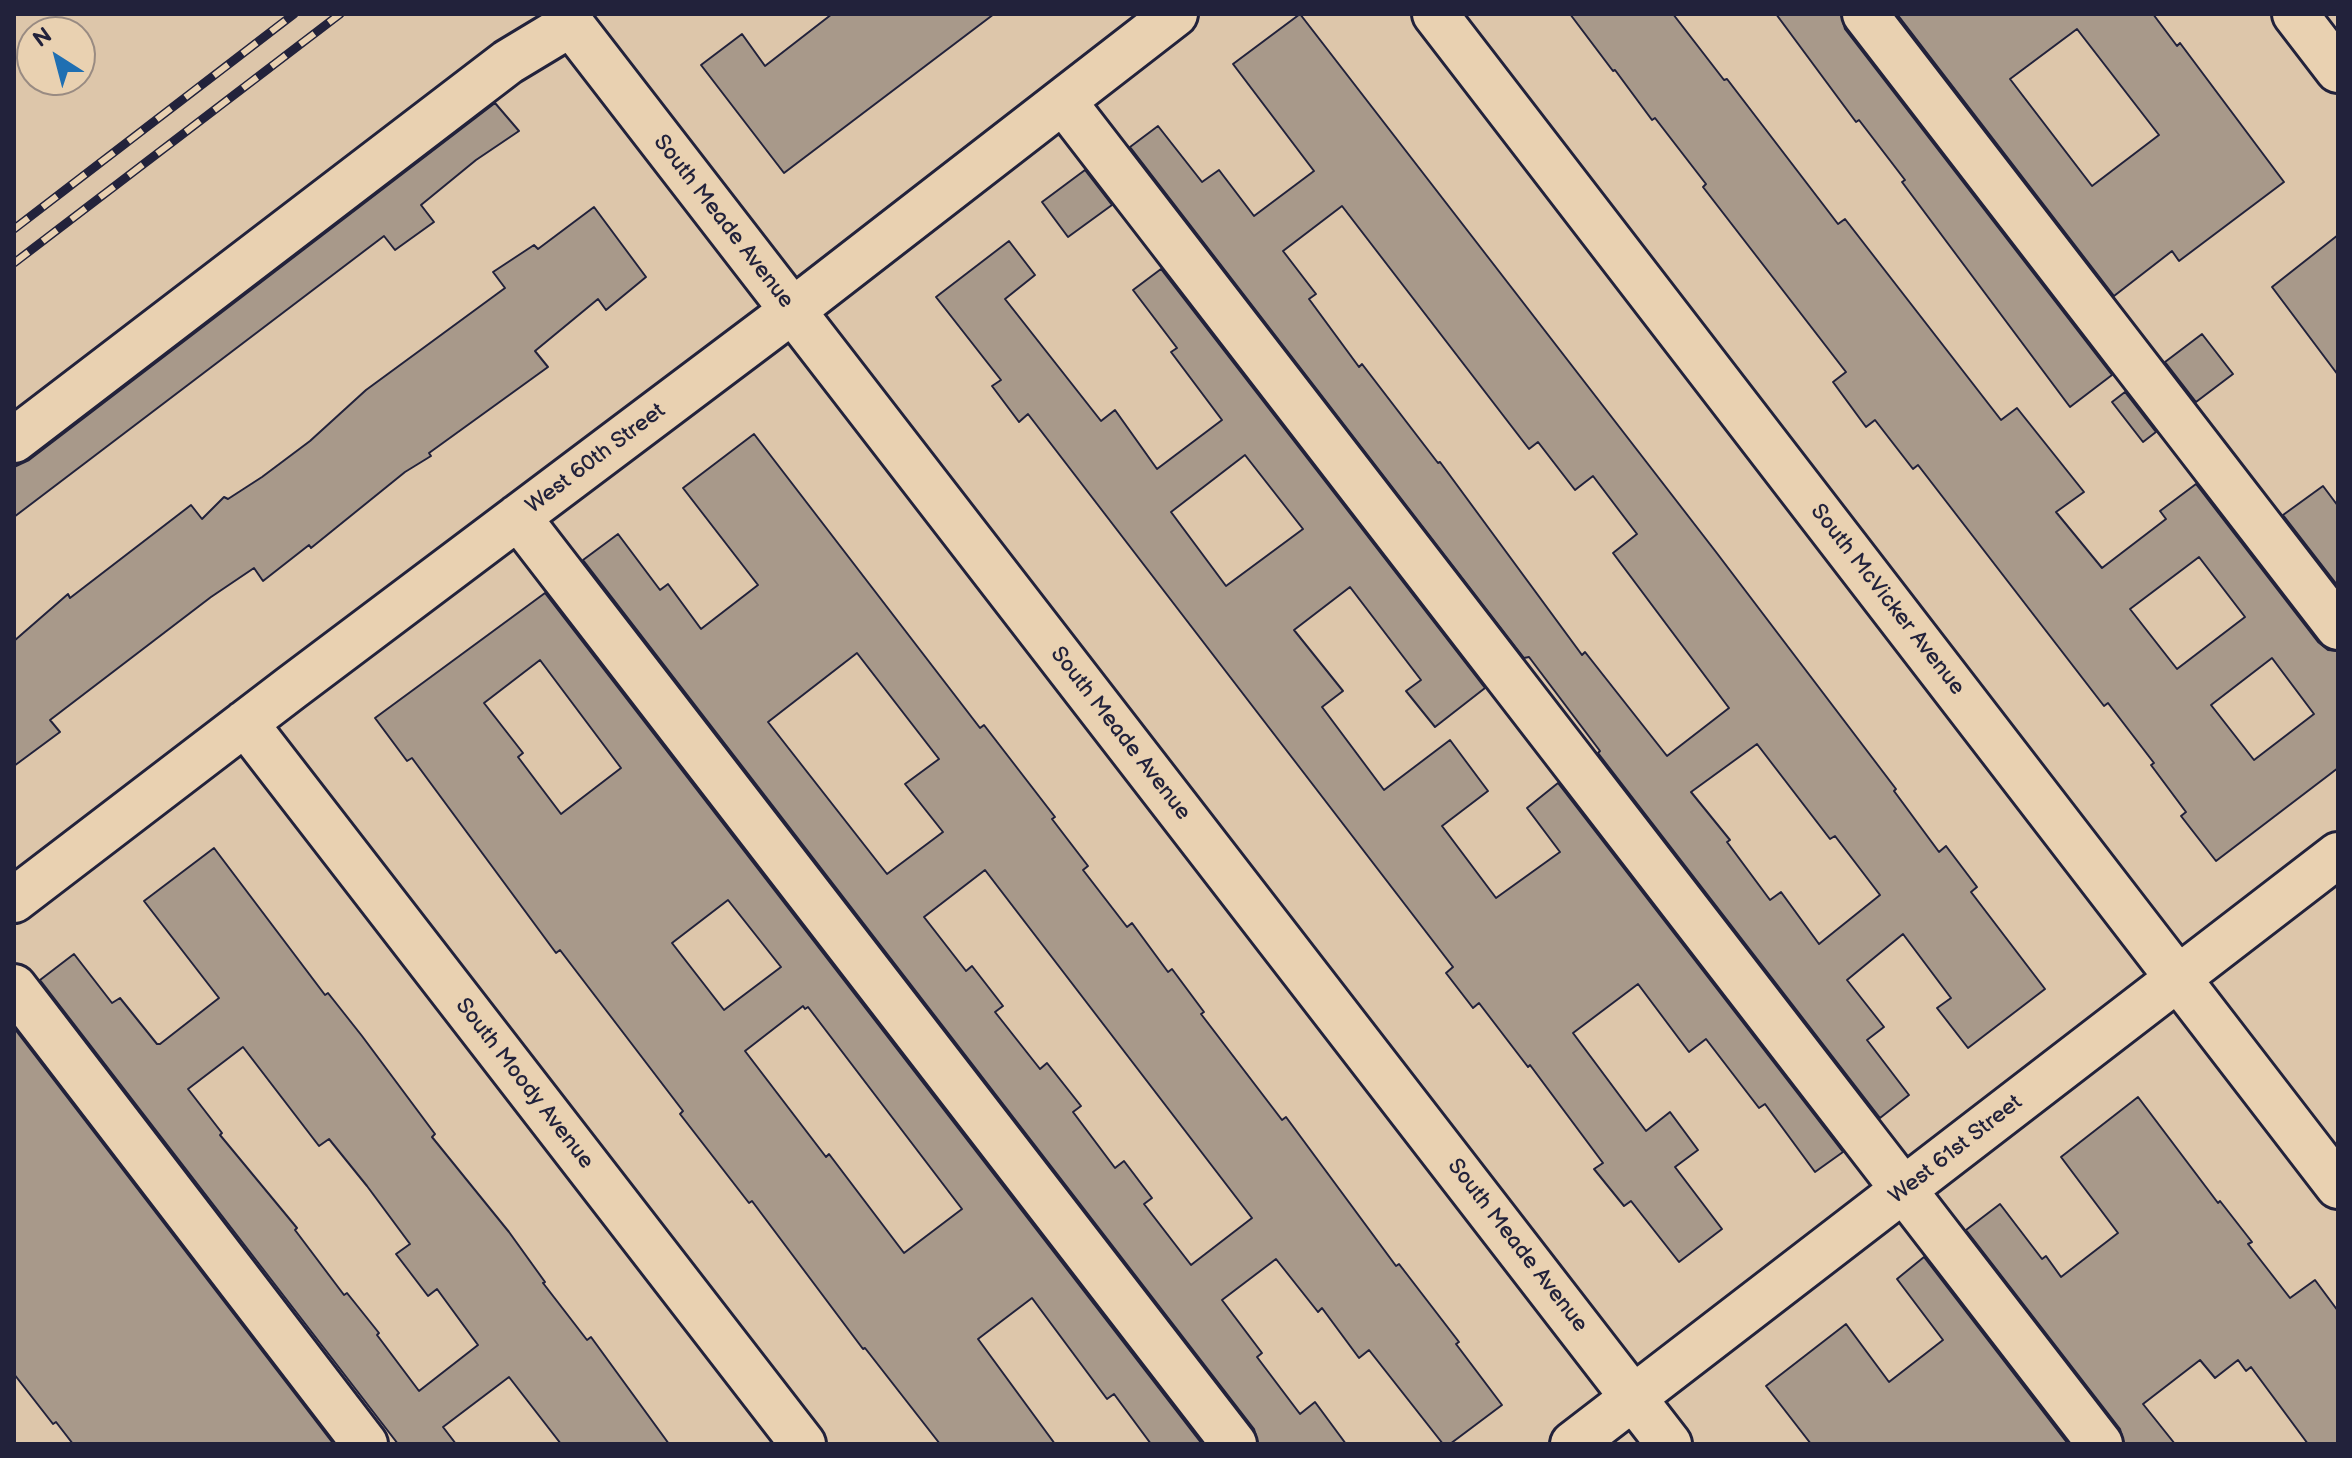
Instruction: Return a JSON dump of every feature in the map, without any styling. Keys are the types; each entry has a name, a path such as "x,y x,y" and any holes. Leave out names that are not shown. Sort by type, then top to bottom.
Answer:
{"street":[{"name":"West 60th Street","path":"14,900 792,311 1175,14"},
{"name":"South McVicker Avenue","path":"1435,14 2338,1186"},
{"path":"1865,14 2338,627"},
{"path":"2295,14 2338,70"},
{"name":"South Meade Avenue","path":"14,440 508,62 571,24 1669,1444"},
{"path":"1063,101 2100,1444"},
{"path":"518,517 1234,1444"},
{"name":"South Moody Avenue","path":"245,723 803,1444"},
{"name":"West 61st Street","path":"1573,1444 2338,855"},
{"path":"14,987 365,1444"}],"building":[{"path":"832,14 994,14 784,173 701,65 742,34 765,66"},
{"path":"1300,14 1716,552 1896,789 1894,791 1939,852 1946,846 1977,887 1971,892 2045,989 1968,1048 1937,1008 1951,998 1903,934 1847,980 1884,1027 1867,1040 1909,1095 1880,1118 1598,753 1600,751 1529,657 1524,658 1130,147 1158,126 1202,182 1219,170 1254,216 1314,171 1233,64","holes":["1342,206 1529,449 1538,442 1575,490 1593,476 1637,534 1613,553 1729,708 1667,756 1585,652 1582,655 1440,462 1362,364 1359,367 1309,299 1316,294 1283,251","1757,744 1830,839 1835,836 1880,895 1819,944 1781,892 1770,900 1727,842 1730,840 1691,792"]},
{"path":"1570,14 1673,14 1838,224 1845,219 2001,420 2017,408 2084,492 2056,512 2102,568 2166,519 2160,511 2196,484 2318,642 2328,650 2338,651 2338,768 2216,861 2181,816 2186,812 2151,765 2154,763 2108,703 2104,706 1918,465 1913,469 1875,420 1866,427 1833,382 1846,372 1703,187 1706,184 1655,118 1652,120","holes":["2199,557 2245,617 2177,669 2130,609","2272,658 2314,714 2254,760 2211,705"]},
{"path":"1776,14 1841,14 1845,29 2112,375 2070,407 1902,182 1905,180 1859,120 1856,122"},
{"path":"1897,14 2153,14 2177,46 2180,43 2284,182 2179,261 2172,251 2114,296","holes":["2077,29 2159,135 2092,186 2010,79"]},
{"path":"495,103 519,131 476,160 421,205 434,222 395,250 384,236 14,517 14,467 29,460"},
{"path":"1085,170 1112,205 1068,237 1042,202"},
{"path":"594,207 646,277 606,310 598,299 535,351 548,367 429,453 431,456 405,472 311,548 309,545 263,581 254,568 211,597 50,720 60,732 14,766 14,641 68,594 70,598 191,505 202,519 224,497 228,499 262,477 310,441 366,390 505,288 493,272 534,245 538,249"},
{"path":"2338,235 2338,375 2272,287"},
{"path":"1009,241 1035,275 1005,299 1101,421 1115,410 1157,469 1222,420 1171,352 1177,348 1133,290 1161,269 1485,688 1435,727 1406,691 1421,680 1350,587 1294,630 1343,691 1322,707 1384,790 1450,740 1488,791 1442,826 1496,898 1560,852 1527,808 1558,783 1843,1152 1815,1172 1765,1104 1759,1108 1706,1039 1689,1052 1638,984 1573,1033 1646,1131 1670,1112 1698,1150 1675,1167 1722,1229 1679,1262 1631,1201 1624,1206 1594,1169 1603,1163 1530,1065 1528,1067 1479,1003 1473,1008 1446,973 1453,967 1028,414 1019,422 992,386 1001,380 936,297","holes":["1245,455 1303,529 1226,586 1171,512"]},
{"path":"2202,334 2233,374 2196,402 2165,362"},
{"path":"2125,392 2156,432 2143,442 2112,402"},
{"path":"754,434 980,728 984,725 1055,817 1052,819 1088,866 1083,870 1127,927 1132,923 1168,972 1172,969 1204,1012 1201,1014 1282,1120 1286,1117 1396,1266 1399,1264 1459,1342 1456,1344 1502,1405 1450,1444 1443,1444 1369,1350 1359,1358 1322,1308 1318,1312 1276,1259 1222,1300 1262,1353 1257,1357 1300,1414 1315,1402 1346,1444 1258,1444 1254,1429 583,560 618,534 660,590 668,584 701,629 758,585 683,488","holes":["857,653 939,759 905,784 943,832 887,874 768,722","985,870 1252,1218 1191,1265 1144,1204 1152,1198 1124,1161 1115,1168 1073,1112 1081,1106 1047,1063 1040,1069 995,1012 1003,1006 972,966 966,971 924,917"]},
{"path":"2323,486 2338,506 2338,586 2283,515"},
{"path":"545,593 1202,1444 1151,1444 1114,1394 1107,1399 1032,1298 978,1339 1055,1444 940,1444 863,1349 752,1201 749,1203 680,1114 683,1111 560,950 556,953 412,758 407,761 375,718","holes":["540,660 621,768 561,814 518,757 523,753 484,703","728,900 781,967 724,1010 672,943","803,1006 805,1009 808,1007 962,1209 904,1253 745,1051"]},
{"path":"214,848 325,995 328,993 362,1036 435,1134 432,1137 509,1232 587,1340 591,1337 669,1444 561,1444 509,1377 443,1427 456,1444 398,1444 40,980 74,954 112,1003 120,998 160,1044 219,998 144,901","holes":["243,1047 319,1146 329,1139 367,1186 410,1244 396,1254 428,1296 437,1289 478,1345 419,1391 377,1335 379,1333 347,1293 344,1295 295,1230 297,1228 220,1135 222,1133 188,1089"]},
{"path":"14,1028 332,1442 73,1444 56,1422 53,1424 14,1374"},
{"path":"2138,1097 2218,1203 2220,1201 2252,1242 2248,1244 2290,1298 2315,1280 2338,1311 2338,1444 2308,1444 2251,1367 2246,1371 2238,1360 2215,1378 2200,1360 2143,1404 2175,1444 2124,1444 2120,1429 1966,1230 2000,1204 2042,1259 2046,1256 2061,1277 2118,1233 2061,1157"},
{"path":"1924,1257 2068,1444 1811,1444 1766,1386 1846,1324 1889,1382 1943,1340 1897,1279"}],"railway":[{"path":"14,229 294,14"},
{"path":"14,263 340,14"}]}
